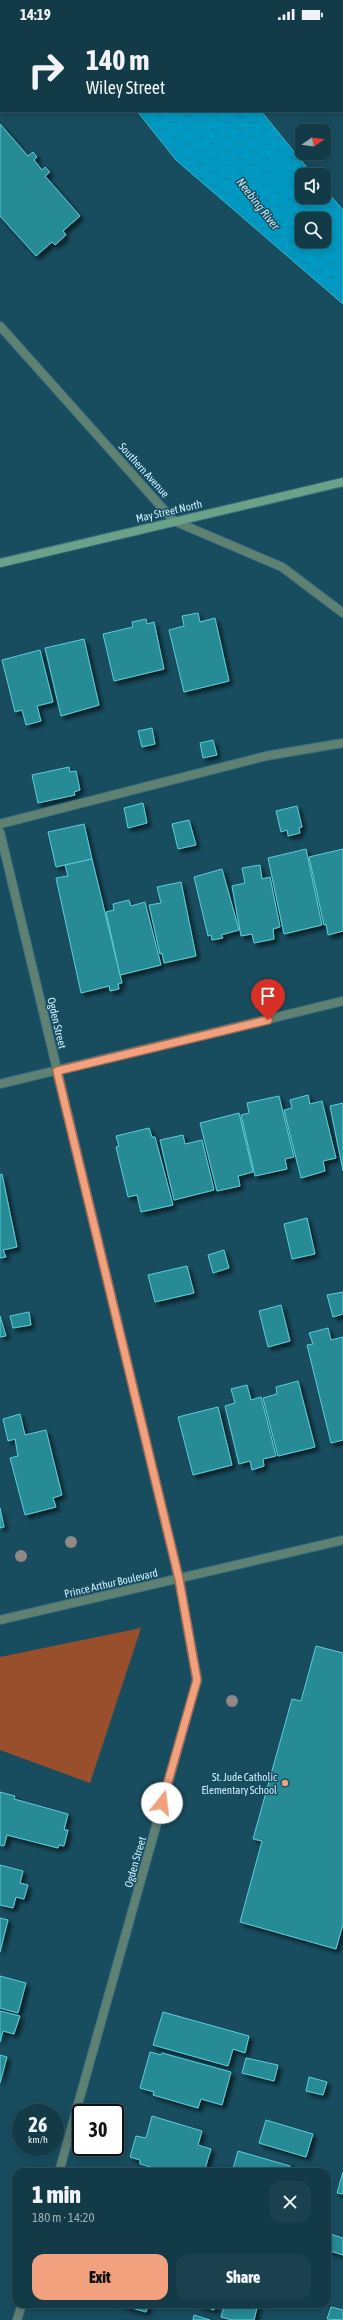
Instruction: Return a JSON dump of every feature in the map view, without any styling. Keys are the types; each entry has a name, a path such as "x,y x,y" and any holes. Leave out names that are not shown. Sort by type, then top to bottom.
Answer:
{"main road":[{"name":"May Street North","path":"0,563 343,482"}],"street":[{"name":"Southern Avenue","path":"0,326 174,521 282,567 343,613"},
{"path":"0,824 266,756 343,743"},
{"name":"Ogden Street","path":"0,832 179,1579 197,1680 60,2168"},
{"path":"0,1084 343,1001"},
{"name":"Prince Arthur Boulevard","path":"0,1620 343,1540"},
{"path":"17,2320 21,2308"}],"shaded area":[{"path":"141,1628 90,1783 0,1750 0,1657"}],"water":[{"name":"Neebing River","path":"138,112 262,112 295,153 295,160 301,160 307,168 295,168 295,204 331,204 331,196 343,210 343,304 176,160"}],"building":[{"path":"0,124 28,156 33,152 37,157 34,160 42,170 45,167 50,172 45,176 80,216 63,231 66,235 55,245 52,242 36,256 0,216"},
{"path":"198,613 200,622 215,618 229,681 184,692 169,630 184,626 182,616"},
{"path":"146,619 147,624 154,622 164,669 114,681 103,634 133,627 132,622"},
{"path":"84,639 99,705 61,716 45,648"},
{"path":"40,650 53,702 37,706 41,721 26,725 22,710 15,712 2,660"},
{"path":"152,728 155,744 142,747 138,731"},
{"path":"213,740 217,755 203,758 200,743"},
{"path":"69,767 70,772 76,771 80,790 74,792 75,795 38,803 32,775"},
{"path":"143,803 147,823 128,828 124,808"},
{"path":"297,806 302,827 299,828 300,833 288,836 287,830 281,832 276,811"},
{"path":"189,820 196,845 178,849 172,824"},
{"path":"84,824 92,859 56,867 48,832"},
{"path":"306,849 322,925 284,934 268,858"},
{"path":"343,849 343,931 328,935 326,924 324,925 309,857"},
{"path":"92,859 122,983 118,984 119,989 110,991 109,986 81,993 56,878 68,876 65,865"},
{"path":"260,865 262,879 270,877 280,927 273,929 274,939 254,943 252,934 241,936 232,886 245,883 242,868"},
{"path":"222,869 239,930 221,935 223,938 212,940 211,935 208,936 194,877"},
{"path":"181,882 196,956 164,963 162,953 160,954 149,905 161,903 157,887"},
{"path":"129,900 131,906 145,902 161,965 120,975 106,912 114,910 113,904"},
{"path":"308,1095 310,1104 322,1101 336,1158 323,1161 325,1171 301,1178 284,1110 292,1108 290,1100"},
{"path":"279,1096 294,1157 285,1159 287,1169 255,1176 241,1115 249,1113 247,1103"},
{"path":"343,1103 343,1171 330,1106"},
{"path":"239,1113 253,1172 238,1176 240,1186 217,1191 200,1123"},
{"path":"149,1128 152,1137 155,1137 173,1205 141,1212 137,1195 128,1197 116,1147 119,1146 116,1136"},
{"path":"183,1135 185,1144 202,1140 214,1190 174,1200 160,1140"},
{"path":"2,1174 17,1247 3,1250 6,1257 0,1258 0,1175"},
{"path":"307,1218 315,1254 292,1259 284,1224"},
{"path":"224,1250 229,1268 213,1273 208,1255"},
{"path":"187,1266 194,1293 155,1302 148,1275"},
{"path":"343,1292 343,1314 333,1317 327,1295"},
{"path":"281,1305 290,1341 268,1347 259,1311"},
{"path":"29,1312 31,1325 13,1328 10,1316"},
{"path":"0,1316 6,1336 0,1337"},
{"path":"328,1328 331,1340 343,1337 343,1440 331,1443 307,1345 313,1344 309,1333"},
{"path":"298,1381 315,1447 278,1456 263,1398 277,1394 276,1387"},
{"path":"247,1385 251,1400 261,1397 276,1456 263,1459 264,1466 252,1470 250,1461 239,1464 225,1406 235,1403 231,1389"},
{"path":"218,1407 232,1465 193,1475 178,1417"},
{"path":"20,1414 25,1435 46,1430 62,1495 53,1498 56,1507 25,1515 10,1458 18,1456 15,1439 8,1441 3,1419"},
{"path":"0,1508 4,1527 0,1528"},
{"path":"316,1646 343,1653 343,1924 336,1949 240,1922 262,1841 253,1839 292,1699 301,1701"},
{"path":"0,1792 15,1796 14,1799 68,1814 64,1830 68,1830 64,1846 59,1845 58,1848 7,1835 4,1846 0,1845"},
{"path":"0,1865 23,1871 20,1883 28,1885 24,1899 16,1897 13,1908 0,1905"},
{"path":"0,1918 8,1920 0,1952"},
{"path":"0,1976 26,1983 18,2013 0,2008"},
{"path":"0,2011 20,2016 14,2034 3,2031 0,2042"},
{"path":"163,2012 249,2036 245,2053 233,2049 228,2066 153,2045"},
{"path":"150,2052 161,2055 162,2053 231,2072 222,2105 201,2099 198,2108 153,2095 154,2092 140,2088"},
{"path":"0,2055 7,2057 0,2083"},
{"path":"246,2058 278,2065 274,2081 242,2073"},
{"path":"309,2077 327,2082 323,2095 306,2091"},
{"path":"152,2116 202,2131 198,2145 211,2149 205,2168 154,2168 140,2164 140,2160 130,2157 136,2136 146,2138"},
{"path":"266,2120 313,2134 306,2157 259,2143"},
{"path":"238,2151 290,2166 289,2168 233,2168"},
{"path":"343,2172 343,2194 337,2193"},
{"path":"331,2234 343,2238 343,2255 331,2251"},
{"path":"331,2307 343,2310 343,2320 327,2319"},
{"path":"132,2308 148,2308 146,2312"},
{"path":"224,2308 257,2308 254,2320 232,2320 221,2317"},
{"path":"194,2315 210,2320 193,2320"}],"place":[{"name":"St. Jude Catholic Elementary School","path":"285,1783"}],"route":[{"path":"162,1803 197,1680 179,1579 57,1071 268,1020"}]}
